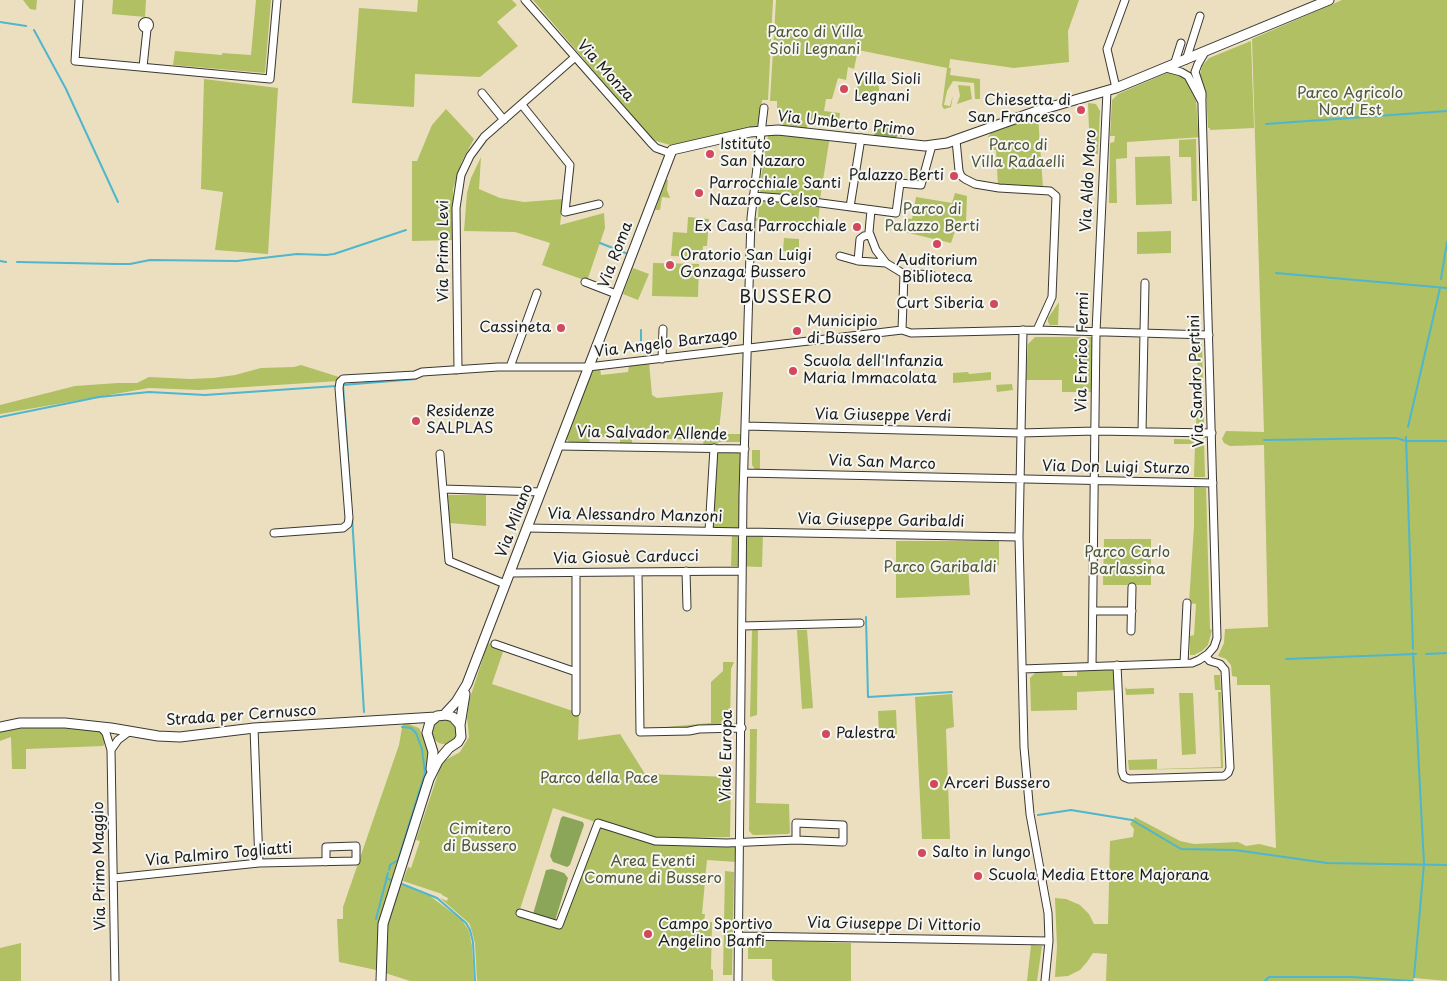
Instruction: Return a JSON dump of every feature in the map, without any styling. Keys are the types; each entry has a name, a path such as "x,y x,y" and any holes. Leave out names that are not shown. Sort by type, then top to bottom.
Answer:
{"street":[{"path":"79,0 75,60 270,79 277,0"},
{"name":"Via Monza","path":"525,0 574,58 651,143 656,148 670,153"},
{"name":"Via Aldo Moro","path":"1099,272 1112,77 1107,49 1125,0"},
{"name":"Via Umberto Primo","path":"670,153 674,149 762,130 932,146 956,140 1037,111 1111,90 1205,52 1317,3 1329,0"},
{"path":"1194,78 1192,66 1186,60 1200,16"},
{"path":"143,67 147,29"},
{"path":"1181,43 1170,66 1194,78"},
{"path":"1194,78 1197,65 1205,52"},
{"name":"Via Primo Levi","path":"458,370 456,208 460,181 465,166 475,147 484,137 574,58"},
{"name":"Via Sandro Pertini","path":"1194,78 1202,93 1218,635 1214,647 1206,656"},
{"path":"482,93 504,120"},
{"path":"522,105 570,165 565,212 599,204"},
{"name":"Viale Europa","path":"738,981 742,728 742,532 747,348 753,196 764,108"},
{"path":"850,207 860,138"},
{"path":"956,140 962,177 975,184 1053,192 1056,198 1052,298 1037,330"},
{"path":"753,196 896,213 900,183 921,185 932,146"},
{"name":"Via Roma","path":"588,367 670,153"},
{"path":"871,210 868,229 874,246 884,260 903,272 932,275"},
{"path":"858,261 860,239 870,235"},
{"path":"840,256 858,261 884,260"},
{"path":"902,330 903,272"},
{"name":"Via Enrico Fermi","path":"1092,666 1096,332 1099,272"},
{"path":"585,282 616,294"},
{"path":"1142,432 1145,283"},
{"path":"510,367 537,293"},
{"path":"662,359 663,329"},
{"name":"Via Angelo Barzago","path":"274,533 344,528 348,525 345,454 339,388 341,381 344,379 510,367 588,367 902,330 911,333 1037,330 1209,335"},
{"path":"1023,330 1019,480 1022,669 1026,782 1046,899 1049,941 1045,981"},
{"name":"Via Milano","path":"381,981 382,927 429,779 433,757 428,726 454,705 467,684 588,367"},
{"name":"Via Giuseppe Verdi","path":"746,426 1005,433 1212,433"},
{"name":"Via Salvador Allende","path":"558,446 745,448"},
{"path":"710,531 714,448"},
{"path":"440,454 449,561 505,584"},
{"name":"Via San Marco","path":"744,473 1019,480"},
{"name":"Via Don Luigi Sturzo","path":"1019,480 1213,483"},
{"path":"443,489 541,492"},
{"name":"Via Alessandro Manzoni","path":"527,528 742,532"},
{"name":"Via Giuseppe Garibaldi","path":"742,532 1019,537"},
{"path":"686,571 687,607"},
{"name":"Via Giosuè Carducci","path":"509,573 742,571"},
{"path":"638,572 640,732 742,728"},
{"path":"576,573 576,712"},
{"path":"1131,631 1132,587"},
{"path":"1184,663 1187,603"},
{"path":"1093,611 1132,611"},
{"path":"742,626 860,623"},
{"path":"495,644 576,672"},
{"path":"1022,669 1117,665 1184,663 1196,662 1206,656 1210,661 1221,665 1224,670 1230,768 1228,773 1224,776 1129,779 1124,777 1122,772 1117,665"},
{"name":"Via Milano","path":"429,779 437,762 460,739 460,725 467,684"},
{"path":"440,716 453,718 460,725"},
{"name":"Strada per Cernusco","path":"0,727 40,722 101,726 180,738 254,728 440,716"},
{"name":"Strada per Cernusco","path":"395,720 417,724 429,739"},
{"name":"Via Primo Maggio","path":"101,726 106,733 111,750 115,981"},
{"path":"108,741 114,728 118,740"},
{"path":"254,728 259,863"},
{"path":"111,750 118,740 130,731"},
{"path":"429,739 439,748 449,748"},
{"path":"520,913 559,925 598,823 655,841 727,842 796,840 843,842 843,825 796,823 796,840"},
{"name":"Via Palmiro Togliatti","path":"114,878 259,863 326,862 356,861 356,846 326,847 326,862"},
{"name":"Via Giuseppe Di Vittorio","path":"739,936 1049,941"}],"green space":[{"path":"23,0 37,0 36,10 30,9"},
{"path":"113,0 146,0 145,17 112,14"},
{"path":"256,0 271,0 265,73 173,65 175,51 222,55 222,53 251,55"},
{"path":"418,0 512,0 517,5 497,22 518,46 480,77 415,74 414,107 352,103 359,8 417,12"},
{"path":"533,0 773,0 768,100 762,100 761,117 756,128 670,145 653,140"},
{"name":"Parco di Villa Sioli Legnani","path":"776,0 1079,0 1068,31 1069,62 1014,68 950,59 950,75 980,79 980,99 975,99 974,83 953,81 947,91 944,105 950,106 953,95 951,107 944,109 942,106 947,68 858,50 854,69 848,67 846,80 838,78 832,99 826,99 824,111 840,113 839,120 808,120 807,129 783,126 781,113 777,111 777,101 770,101"},
{"name":"Parco Agricolo Nord Est","path":"1342,0 1447,0 1447,981 1414,978 1413,981 1106,981 1107,954 1093,953 1080,970 1068,976 1055,977 1057,947 1055,898 1066,899 1080,905 1089,914 1094,924 1108,924 1110,841 1133,837 1134,829 1130,824 1135,817 1180,841 1194,844 1238,842 1246,846 1259,844 1276,848 1270,685 1237,685 1237,677 1232,676 1231,665 1226,659 1218,656 1224,643 1225,629 1268,627 1264,445 1230,446 1224,443 1222,439 1226,431 1264,432 1252,39"},
{"path":"1251,41 1254,128 1210,130 1208,128 1206,90 1200,75 1202,66 1209,58"},
{"path":"1175,72 1186,79 1196,100 1198,129 1202,137 1127,142 1127,158 1116,159 1117,203 1109,203 1110,143 1114,142 1115,136 1110,136 1112,100 1118,94 1167,73"},
{"path":"868,78 876,81 879,89 876,97 868,100 860,97 857,89 860,81"},
{"path":"204,79 278,88 268,254 215,250 223,192 201,189"},
{"path":"958,85 970,86 972,99 957,104 960,96"},
{"path":"1088,103 1096,104 1100,111 1098,154 1090,155"},
{"path":"446,109 474,139 462,161 453,189 453,240 412,241 412,161 417,161 432,125"},
{"name":"Parco di Villa Radaelli","path":"1038,116 1043,188 998,186 996,150 991,150 988,137 993,130"},
{"path":"877,119 900,131 902,137 898,135 895,139 874,136"},
{"path":"774,133 830,136 820,199 762,195 759,189 768,136"},
{"path":"1196,139 1197,201 1192,201 1191,157 1179,157 1179,140"},
{"path":"1170,156 1172,204 1136,205 1135,157"},
{"path":"481,157 479,189 500,198 524,202 563,199 560,225 604,213 605,228 587,281 542,265 550,243 515,232 464,231 467,193 471,178"},
{"path":"666,180 668,180 667,190 670,198 662,197 660,210 655,210"},
{"name":"Parco di Palazzo Berti","path":"955,193 967,196 966,222 958,222 951,243 900,231 901,227 904,227 906,218 912,219 916,197 952,203"},
{"path":"759,197 820,204 818,222 816,221 815,227 764,225 764,221 751,221 751,218 758,218"},
{"path":"688,217 709,219 707,246 703,246 702,257 671,256 673,232 687,233"},
{"path":"1171,231 1171,253 1137,254 1137,232"},
{"path":"784,238 799,239 799,252 783,251"},
{"path":"653,263 699,264 698,297 652,296"},
{"path":"633,268 649,274 638,300 623,294"},
{"path":"1059,302 1058,325 1050,325 1048,318"},
{"path":"1035,337 1093,337 1091,392 1062,392 1062,380 1026,380 1028,344"},
{"path":"1198,342 1202,342 1204,427 1196,428"},
{"path":"649,362 652,395 657,398 723,392 718,440 721,440 722,434 741,434 741,442 718,442 717,448 704,448 703,440 632,438 632,447 620,447 620,437 590,437 589,446 569,442 565,437 592,371 600,368 601,375 628,372 629,365"},
{"path":"301,365 339,377 339,381 199,390 149,388 0,414 0,405 75,386 137,383 149,377 213,378 235,375 261,368"},
{"path":"968,372 969,374 991,372 991,380 953,383 953,373"},
{"path":"1012,384 1013,390 997,392 996,385"},
{"path":"1174,439 1204,440 1205,477 1194,477 1195,444 1174,444"},
{"path":"714,449 744,449 743,533 763,534 762,567 731,566 732,532 710,530"},
{"path":"752,450 760,450 760,470 755,469 752,465"},
{"path":"1194,487 1206,488 1210,629 1212,630 1208,645 1202,651 1190,655 1190,636 1194,635 1196,604 1189,603 1194,526"},
{"path":"448,495 486,495 486,526 449,523"},
{"name":"Parco Carlo Barlassina","path":"1104,539 1151,539 1151,585 1103,585"},
{"name":"Parco Garibaldi","path":"896,541 999,541 999,565 968,567 970,595 896,598"},
{"path":"758,629 757,715 750,717 752,631"},
{"path":"797,630 807,630 813,708 802,709"},
{"path":"488,643 504,649 492,684 579,713 578,740 620,734 645,774 731,777 730,837 676,838 737,841 737,862 707,860 702,914 705,914 704,922 712,922 711,969 713,970 713,981 477,981 475,943 469,923 440,898 447,901 448,898 442,894 403,881 408,867 411,868 420,841 416,840 442,762 460,752 469,737 467,717 469,701","holes":["553,808 596,822 558,925 519,912"]},
{"path":"723,662 734,662 731,669 730,725 725,725 723,722 723,725 718,727 644,729 711,723 711,682 723,671"},
{"path":"1116,669 1117,690 1077,692 1077,710 1031,711 1030,678 1037,671 1062,671 1063,676 1077,676 1077,670"},
{"path":"1214,675 1220,675 1221,690 1215,690"},
{"path":"1125,687 1127,689 1154,688 1154,694 1126,695"},
{"path":"1218,692 1221,692 1223,768 1129,770 1128,760 1157,759 1157,769 1221,767"},
{"path":"1179,693 1193,693 1196,754 1182,755"},
{"name":"Arceri Bussero","path":"952,694 954,727 946,729 950,839 922,839 915,697"},
{"path":"896,710 897,734 879,734 878,711"},
{"path":"444,720 449,721 455,727 455,737 449,743 444,744 439,743 433,737 432,732 433,727 439,721"},
{"path":"403,722 419,728 428,746 430,764 395,882 430,896 462,920 469,931 472,946 474,981 410,981 376,970 339,962 337,919 343,919 343,907 399,745"},
{"path":"100,726 108,739 103,746 26,749 26,769 12,769 11,737 0,741 0,727"},
{"path":"750,729 757,729 756,803 789,804 790,833 788,834 753,835 749,831"},
{"path":"563,816 583,822 584,825 570,865 567,867 553,862 550,856"},
{"path":"552,869 564,873 568,878 555,921 533,914 546,870"},
{"path":"725,871 734,872 732,975 723,975"},
{"path":"748,940 851,943 851,981 775,981 772,979 772,959 748,959"},
{"path":"21,943 21,981 0,981 0,948"},
{"path":"1031,945 1042,946 1037,981 1027,981"}],"waterway":[{"path":"0,22 26,26"},
{"path":"34,30 66,89 118,202"},
{"path":"1266,124 1447,111"},
{"path":"17,262 130,264 150,260 237,261 297,254 326,255 406,230"},
{"path":"1441,279 1447,242"},
{"path":"600,243 628,254"},
{"path":"0,261 6,262"},
{"path":"1276,273 1447,288"},
{"path":"1408,427 1440,288"},
{"path":"641,330 641,352"},
{"path":"351,502 343,385 416,379"},
{"path":"0,417 99,397 149,392 205,395 336,386"},
{"path":"1406,437 1413,649"},
{"path":"1264,440 1396,438 1406,441 1447,441"},
{"path":"352,516 364,712"},
{"path":"866,617 868,697 952,692"},
{"path":"1413,653 1424,864 1414,977"},
{"path":"1426,654 1447,653"},
{"path":"1286,659 1416,654"},
{"path":"389,870 390,865 398,860 425,773 422,749 416,733 411,728 402,727"},
{"path":"1038,815 1071,810 1132,820 1181,849 1235,850 1327,863 1447,865"},
{"path":"376,919 388,873"},
{"path":"386,878 391,880"},
{"path":"402,884 437,898 466,923 473,942 475,981"},
{"path":"1265,981 1269,977 1352,977 1413,981"}],"place":[{"name":"Villa Sioli Legnani","path":"844,89"},
{"name":"Chiesetta di San Francesco","path":"1081,110"},
{"name":"Istituto San Nazaro","path":"710,154"},
{"name":"Palazzo Berti","path":"954,176"},
{"name":"Parrocchiale Santi Nazaro e Celso","path":"699,193"},
{"name":"Ex Casa Parrocchiale","path":"857,227"},
{"name":"Auditorium Biblioteca","path":"937,244"},
{"name":"Oratorio San Luigi Gonzaga Bussero","path":"670,265"},
{"name":"Curt Siberia","path":"994,304"},
{"name":"Cassineta","path":"561,328"},
{"name":"Municipio di Bussero","path":"797,331"},
{"name":"Scuola dell'Infanzia Maria Immacolata","path":"793,371"},
{"name":"Residenze SALPLAS","path":"416,421"},
{"name":"Palestra","path":"826,734"},
{"name":"Arceri Bussero","path":"934,784"},
{"name":"Salto in lungo","path":"922,853"},
{"name":"Scuola Media Ettore Majorana","path":"978,876"},
{"name":"Campo Sportivo Angelino Banfi","path":"648,934"}],"district":[{"name":"BUSSERO","path":"786,298"}],"park label":[{"name":"Parco della Pace","path":"599,779"},
{"name":"Cimitero di Bussero","path":"480,838"},
{"name":"Area Eventi Comune di Bussero","path":"653,870"}]}
